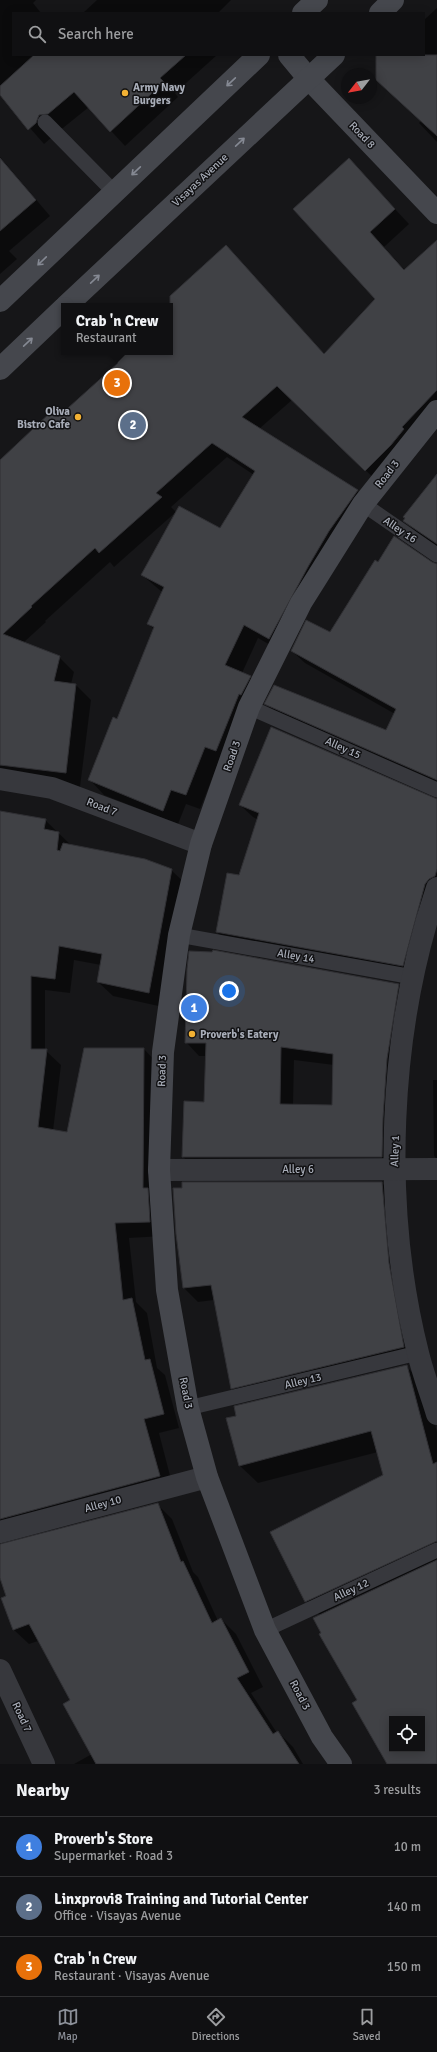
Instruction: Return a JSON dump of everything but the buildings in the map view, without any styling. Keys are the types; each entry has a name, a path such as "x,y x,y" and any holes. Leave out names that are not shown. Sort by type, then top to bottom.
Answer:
{"street":[{"path":"305,12 317,0"},
{"path":"381,12 394,0"},
{"path":"0,301 258,56"},
{"name":"Road 8","path":"290,56 308,78 437,213"},
{"name":"Visayas Avenue","path":"69,303 333,56"},
{"path":"0,369 61,311"},
{"name":"Road 3","path":"341,1764 322,1736 265,1630 207,1477 188,1408 167,1290 158,1170 163,1052 179,935 201,844 249,707 301,603 363,504 437,411"},
{"name":"Road 7","path":"0,779 52,788 201,844"},
{"name":"Alley 1","path":"437,888 413,977 398,1072 394,1169 401,1262 418,1353 437,1414"},
{"name":"Alley 6","path":"158,1170 437,1169"},
{"name":"Alley 10","path":"0,1532 207,1477"},
{"name":"Road 7","path":"0,1670 44,1764"}],"lane":[{"path":"45,122 114,192"},
{"name":"Alley 16","path":"363,504 437,555"},
{"name":"Alley 15","path":"249,707 437,790"},
{"name":"Alley 14","path":"179,935 413,977"},
{"name":"Alley 13","path":"188,1408 418,1353"},
{"name":"Alley 12","path":"265,1630 437,1550"}],"place":[{"name":"Army Navy Burgers","path":"125,93"},
{"name":"Crab 'n Crew","path":"117,383"},
{"name":"Oliva Bistro Cafe","path":"78,417"},
{"name":"Linxprovi8 Training and Tutorial Center","path":"133,425"},
{"name":"Proverb's Store","path":"194,1008"},
{"name":"Proverb's Eatery","path":"192,1034"}]}
